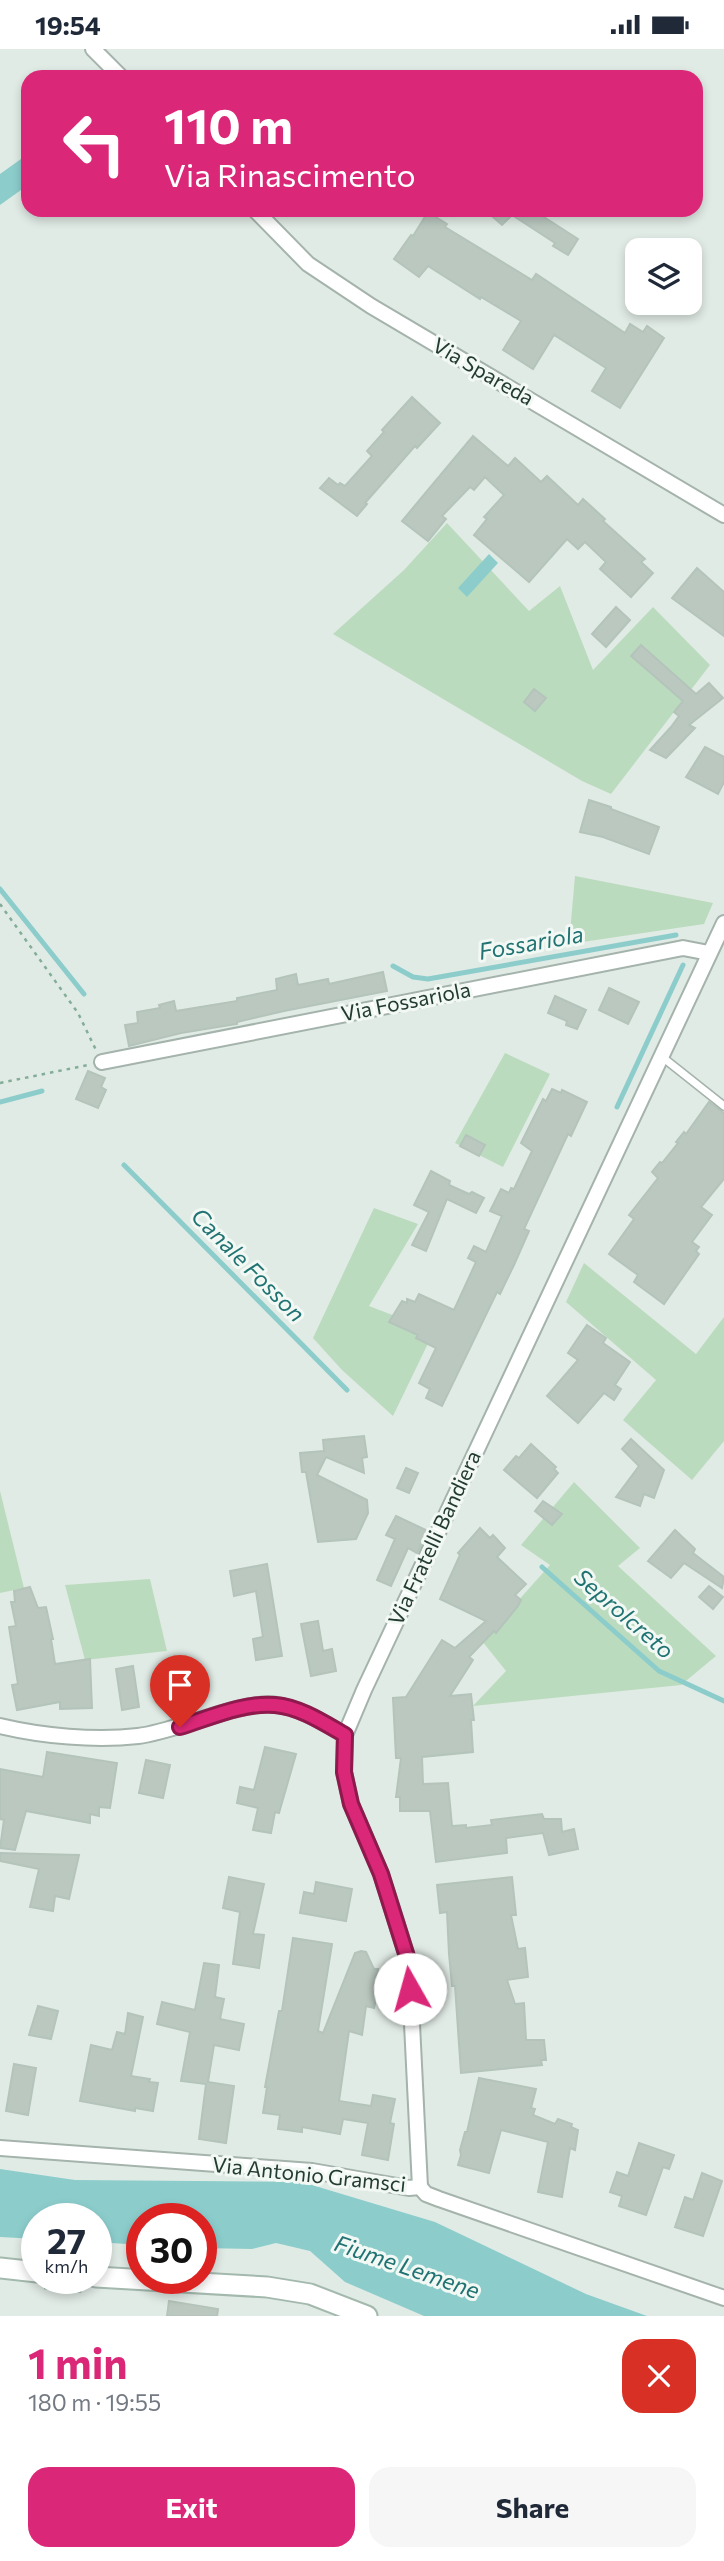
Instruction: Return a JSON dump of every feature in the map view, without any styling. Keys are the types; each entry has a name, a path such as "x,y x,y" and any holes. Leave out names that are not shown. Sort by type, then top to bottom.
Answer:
{"main road":[{"path":"0,2268 21,2270"},
{"path":"112,2278 267,2287 310,2294 358,2312"}],"street":[{"path":"93,49 114,70"},
{"name":"Via Spareda","path":"262,217 308,264 371,306 724,515"},
{"name":"Via Fratelli Bandiera","path":"419,2187 409,1963 381,1874 351,1804 344,1772 345,1735 724,923"},
{"name":"Via Fossariola","path":"102,1062 683,948 709,953"},
{"path":"0,1726 93,1739 139,1736 240,1709 276,1705 310,1716 345,1735"},
{"name":"Via Antonio Gramsci","path":"0,2148 312,2171 409,2188 419,2187 426,2194 439,2199 724,2298"}],"lane":[{"path":"661,1056 724,1106"}],"path":[{"path":"0,904 78,1013 102,1062 0,1083"}],"green space":[{"path":"447,523 529,611 560,586 593,670 653,607 710,665 611,794 582,781 333,634 404,570"},
{"path":"575,876 713,903 704,924 569,944"},
{"path":"505,1053 550,1074 503,1167 455,1143"},
{"path":"374,1208 418,1224 369,1306 434,1331 393,1416 342,1370 313,1338"},
{"path":"584,1263 696,1354 724,1317 724,1441 692,1480 623,1420 656,1380 566,1302"},
{"path":"574,1482 640,1548 618,1566 716,1656 681,1685 473,1706 506,1671 482,1641 550,1565 521,1545"},
{"path":"0,1491 24,1588 0,1593"},
{"path":"150,1579 167,1651 85,1660 65,1585"}],"water":[{"path":"21,159 21,190 0,205 0,174"},
{"path":"489,554 498,563 467,597 458,588"},
{"name":"Fiume Lemene","path":"0,2169 75,2180 302,2182 435,2222 586,2294 647,2316 424,2316 345,2282 310,2251 276,2243 252,2249 217,2248 217,2203 126,2203 126,2244 112,2243 112,2203 21,2203 21,2238 0,2237"}],"building":[{"path":"425,217 436,217 447,224 445,227 532,280 536,274 625,333 630,324 643,332 647,326 664,338 620,408 592,391 606,368 554,335 533,369 503,350 521,321 428,266 419,277 394,259 411,235 413,236"},
{"path":"493,217 510,217 502,225"},
{"path":"515,217 544,217 578,239 568,255 553,246 555,243"},
{"path":"412,397 440,423 417,448 415,446 365,503 367,504 357,516 320,488 329,478 338,485 340,483 345,486 372,456 367,451 384,432 382,430"},
{"path":"473,436 508,466 515,458 541,482 547,476 578,505 583,499 645,559 641,562 653,573 631,597 600,569 606,562 585,542 578,549 567,539 529,582 474,535 487,519 484,517 504,495 485,477 474,490 470,487 442,516 446,519 428,541 402,521"},
{"path":"697,568 724,592 724,636 672,598"},
{"path":"616,607 630,620 606,647 592,634"},
{"path":"641,645 696,694 709,683 723,698 689,725 695,728 666,758 650,750 679,716 674,712 683,701 631,656"},
{"path":"534,689 546,698 535,711 524,702"},
{"path":"705,747 724,757 724,782 718,794 686,777"},
{"path":"589,800 659,827 649,854 603,837 580,832"},
{"path":"383,972 387,991 129,1046 125,1025 138,1023 137,1012 160,1008 159,1005 174,1001 176,1011 237,1001 237,998 277,990 276,979 296,974 298,985 328,979 329,984"},
{"path":"609,988 639,1002 628,1024 599,1010"},
{"path":"555,996 586,1010 577,1029 566,1025 567,1021 548,1013"},
{"path":"88,1071 105,1078 101,1087 106,1090 98,1108 76,1099"},
{"path":"552,1089 561,1093 562,1090 587,1102 571,1136 568,1134 524,1229 529,1231 514,1265 500,1294 497,1292 442,1406 426,1398 430,1389 419,1383 436,1348 416,1338 418,1335 389,1322 402,1301 407,1303 407,1299 415,1302 419,1294 454,1310 476,1262 468,1258 474,1246 486,1252 502,1216 490,1211 501,1189 509,1193 511,1188 514,1189 532,1151 521,1143 543,1099 546,1101"},
{"path":"709,1102 724,1113 724,1179 701,1207 712,1215 692,1242 699,1247 696,1251 699,1254 664,1304 634,1282 638,1275 609,1254 634,1219 629,1215 658,1178 652,1172 678,1143 676,1142 684,1132 686,1134"},
{"path":"466,1135 485,1145 479,1156 460,1146"},
{"path":"431,1171 450,1181 449,1185 484,1198 476,1213 447,1199 426,1251 412,1245 429,1212 414,1205"},
{"path":"587,1325 606,1338 603,1343 630,1362 615,1385 621,1389 614,1400 604,1393 578,1423 547,1396 578,1360 568,1353"},
{"path":"364,1436 367,1457 362,1458 364,1473 326,1457 317,1475 367,1500 368,1513 356,1539 318,1542 306,1472 302,1472 300,1453 324,1451 323,1440"},
{"path":"631,1439 664,1470 654,1498 644,1494 640,1506 616,1497 639,1466 622,1449"},
{"path":"531,1444 556,1467 554,1469 558,1473 537,1498 504,1470"},
{"path":"406,1468 418,1473 409,1493 397,1488"},
{"path":"543,1501 562,1514 552,1525 535,1511"},
{"path":"396,1516 428,1531 417,1553 408,1548 391,1586 377,1580 395,1539 386,1535"},
{"path":"480,1528 490,1538 493,1535 505,1548 497,1557 526,1584 515,1595 521,1600 518,1606 496,1633 494,1631 469,1657 473,1660 450,1696 471,1694 474,1720 471,1720 473,1752 422,1757 423,1784 448,1783 452,1826 466,1825 466,1828 492,1825 491,1820 542,1814 544,1819 561,1819 562,1832 574,1829 578,1849 549,1855 543,1833 506,1838 507,1853 436,1862 430,1811 400,1811 400,1797 396,1797 401,1758 396,1758 393,1698 406,1697 442,1640 455,1648 486,1621 440,1599 460,1555 458,1553"},
{"path":"675,1530 695,1549 693,1553 724,1577 722,1588 684,1563 671,1578 648,1561"},
{"path":"267,1564 282,1656 256,1660 253,1639 263,1637 256,1591 234,1596 230,1571"},
{"path":"709,1586 723,1597 713,1609 699,1597"},
{"path":"30,1587 38,1608 46,1607 55,1664 90,1659 92,1708 60,1709 60,1702 17,1710 12,1685 18,1684 9,1627 16,1626 11,1602 15,1602 14,1591"},
{"path":"318,1621 323,1651 332,1649 336,1671 311,1676 301,1624"},
{"path":"133,1666 139,1707 122,1710 116,1669"},
{"path":"265,1747 296,1754 279,1813 275,1812 271,1833 253,1830 258,1808 237,1803 240,1787 254,1790"},
{"path":"47,1752 117,1763 110,1808 99,1807 99,1816 90,1814 90,1823 26,1811 15,1850 0,1848 4,1820 0,1819 0,1769 43,1777"},
{"path":"146,1760 170,1765 163,1798 139,1793"},
{"path":"0,1853 79,1855 69,1899 55,1896 53,1911 30,1907 39,1869 0,1861"},
{"path":"229,1877 264,1884 253,1934 264,1935 259,1968 233,1964 240,1912 223,1908"},
{"path":"512,1877 516,1915 511,1915 518,1949 525,1948 528,1977 507,1980 515,2004 524,2003 526,2040 544,2040 546,2060 541,2060 542,2065 461,2073 447,1912 440,1913 437,1885"},
{"path":"316,1882 352,1889 346,1921 300,1913 304,1892 314,1894"},
{"path":"293,1938 332,1944 318,2031 323,2033 355,1953 366,1952 374,1969 378,1969 377,1981 380,1981 374,2008 366,2006 362,2035 349,2031 339,2101 371,2106 373,2095 395,2099 390,2123 394,2124 388,2160 362,2155 368,2123 343,2119 340,2134 302,2127 302,2132 278,2129 280,2115 263,2113 265,2087 279,2011 282,2011"},
{"path":"204,1963 219,1965 215,1997 224,1999 220,2019 244,2024 239,2050 214,2045 208,2082 234,2086 226,2143 199,2139 206,2084 181,2081 190,2032 157,2024 162,2002 195,2010"},
{"path":"38,2006 58,2011 51,2039 29,2035"},
{"path":"128,2013 143,2017 131,2076 158,2083 153,2111 135,2108 135,2111 80,2101 91,2045 112,2050 117,2032 125,2034"},
{"path":"14,2064 36,2068 28,2115 6,2111"},
{"path":"479,2078 536,2089 531,2108 535,2109 533,2115 555,2124 558,2119 572,2124 571,2127 578,2130 575,2150 570,2148 562,2197 538,2192 548,2142 501,2130 489,2173 458,2165"},
{"path":"639,2143 674,2155 669,2169 663,2167 646,2215 619,2206 622,2196 610,2192 617,2172 628,2176"},
{"path":"702,2173 722,2181 703,2236 675,2227 685,2197 693,2200"},
{"path":"169,2301 218,2309 217,2316 167,2316"}],"waterway":[{"name":"Fossariola","path":"0,889 84,994"},
{"name":"Fossariola","path":"393,966 413,977 428,979 676,935"},
{"path":"617,1107 683,965"},
{"name":"Canale Fosson","path":"0,1102 42,1091"},
{"name":"Canale Fosson","path":"124,1165 347,1390"},
{"name":"Seprolcreto","path":"542,1567 659,1671 724,1701"}],"route":[{"path":"180,1727 240,1709 276,1705 310,1716 345,1735 344,1772 351,1804 381,1874 409,1963 410,1989"}]}
